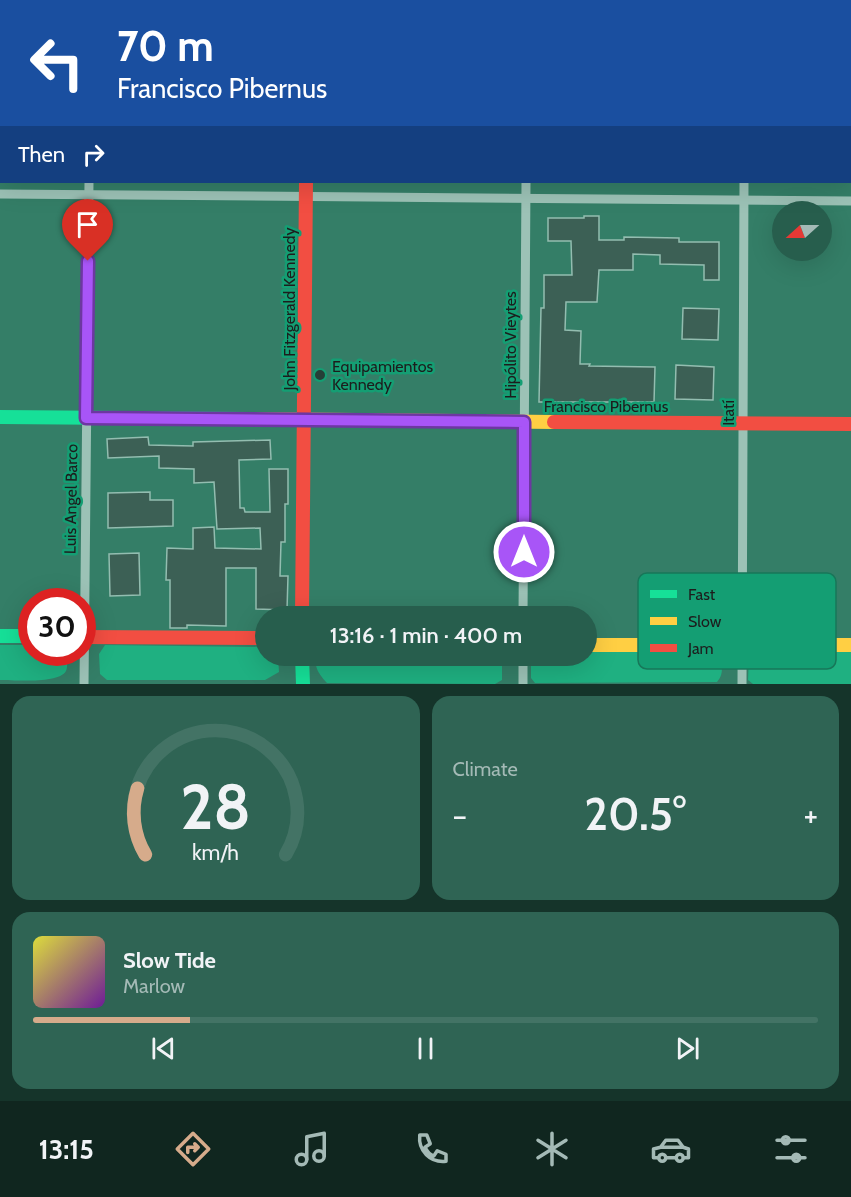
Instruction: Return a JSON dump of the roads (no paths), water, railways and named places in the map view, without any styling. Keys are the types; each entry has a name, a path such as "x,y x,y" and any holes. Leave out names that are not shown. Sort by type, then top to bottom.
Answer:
{"main road":[{"name":"John Fitzgerald Kennedy","path":"303,606 306,183"},
{"name":"Francisco Pibernus","path":"0,417 851,424"},
{"path":"0,636 18,636"},
{"path":"96,637 255,639"},
{"path":"597,645 638,645"},
{"path":"836,645 851,645"},
{"path":"302,666 303,684"}],"street":[{"name":"Luis Angel Barco","path":"84,588 89,183"},
{"name":"Hipólito Vieytes","path":"523,606 526,183"},
{"name":"Itatí","path":"742,573 744,183"},
{"path":"0,194 851,201"},
{"name":"Luis Angel Barco","path":"84,666 84,684"},
{"path":"523,666 523,684"}],"place":[{"name":"Equipamientos Kennedy","path":"320,375"}]}
